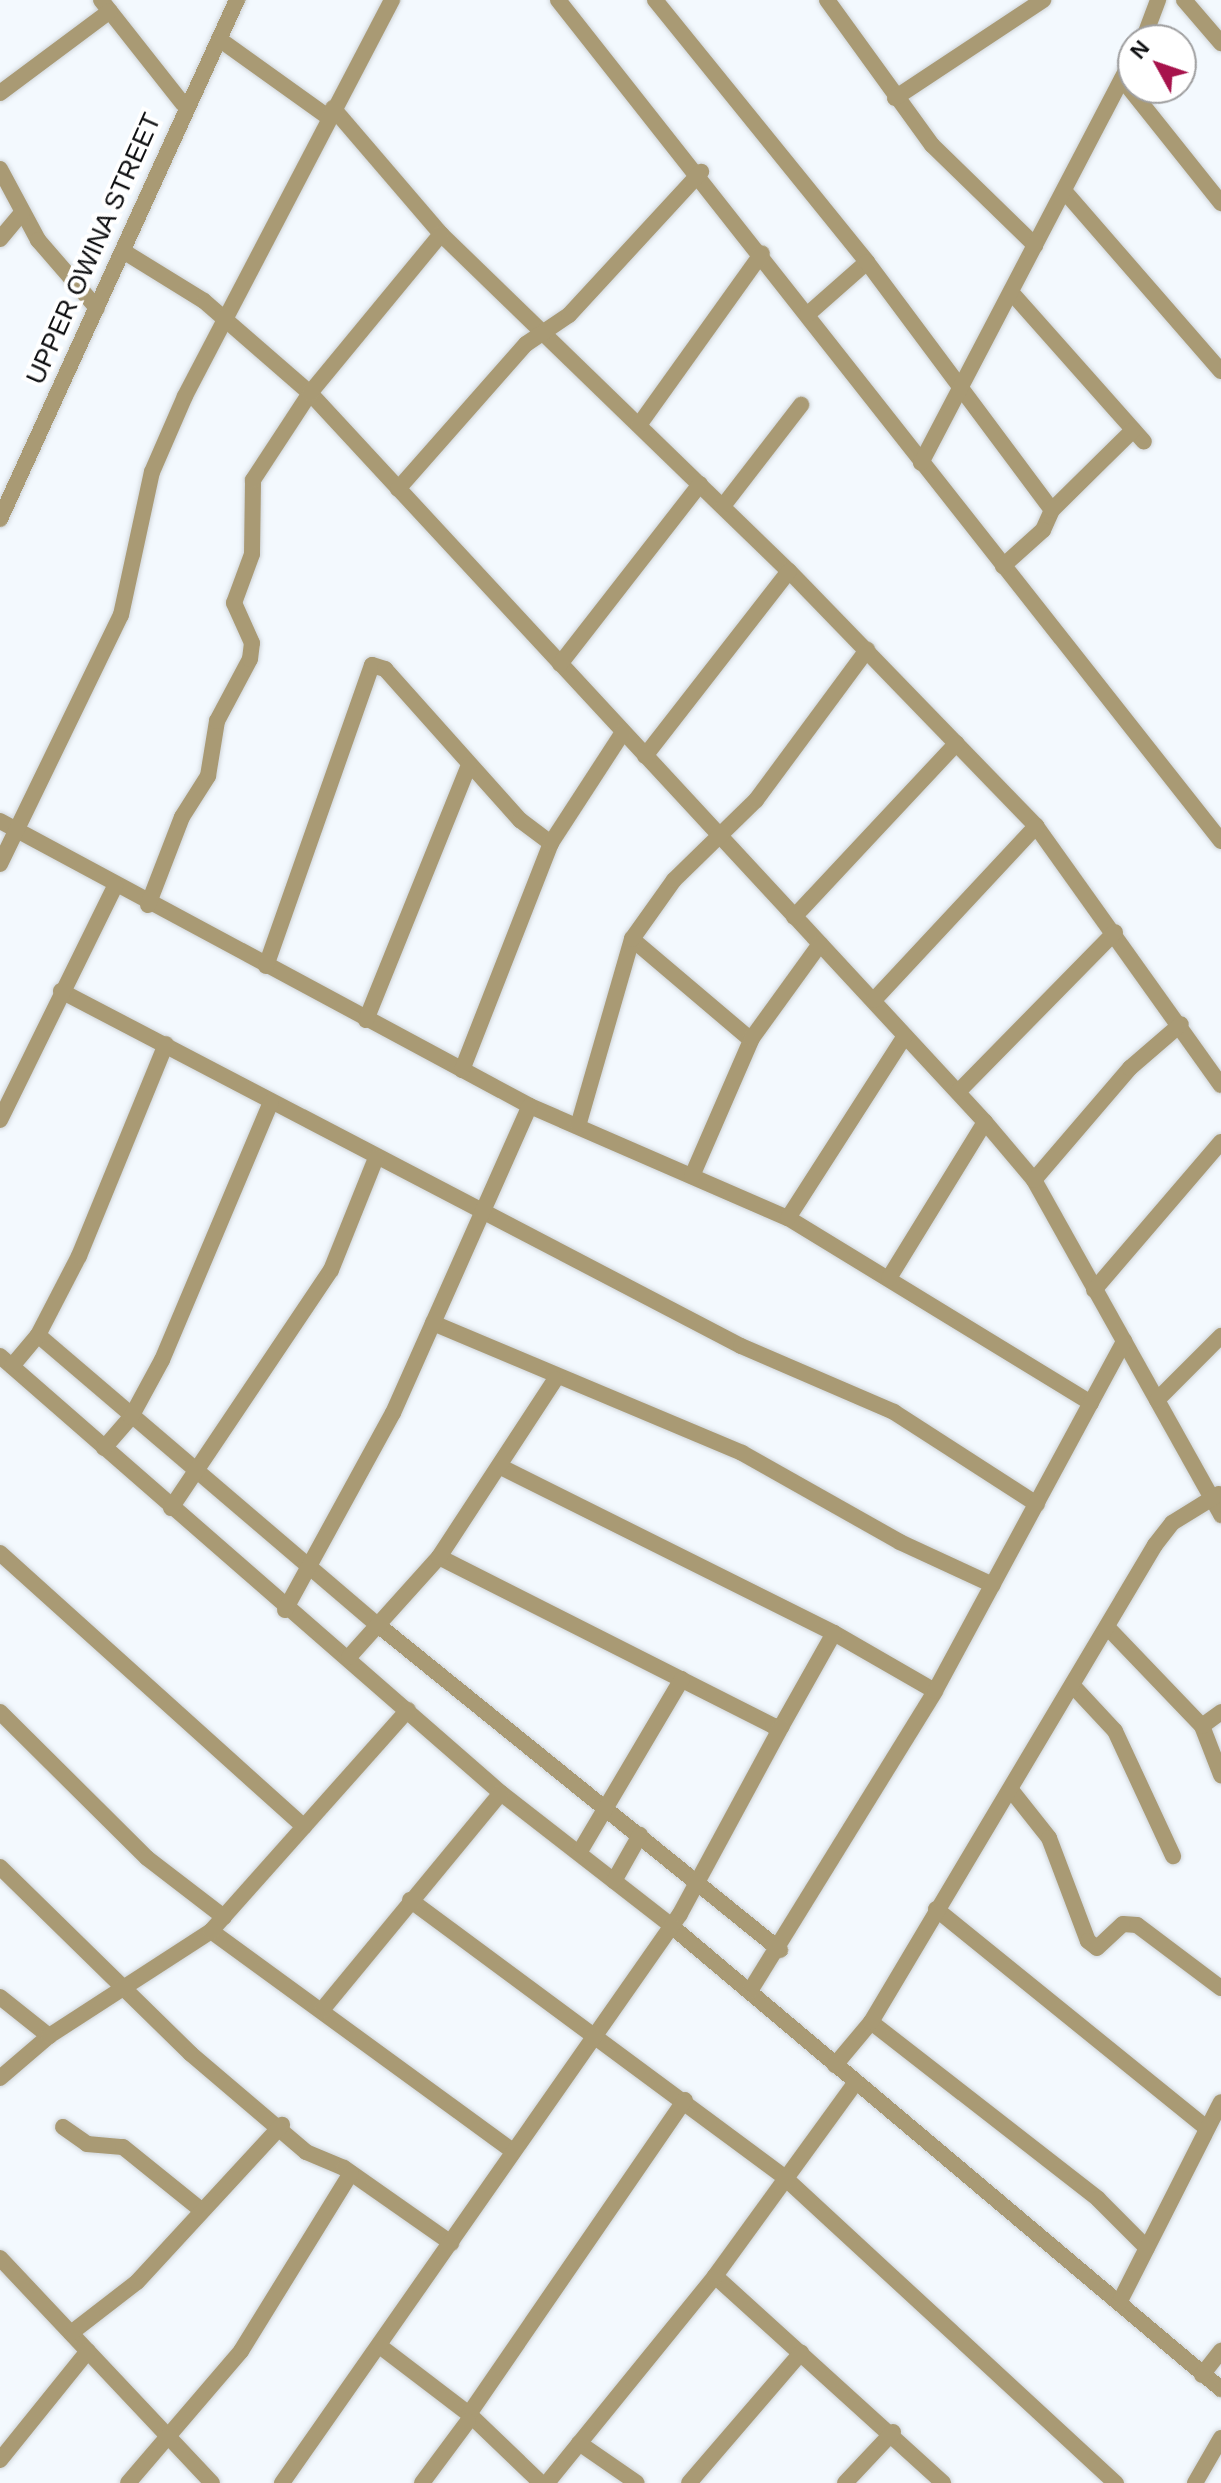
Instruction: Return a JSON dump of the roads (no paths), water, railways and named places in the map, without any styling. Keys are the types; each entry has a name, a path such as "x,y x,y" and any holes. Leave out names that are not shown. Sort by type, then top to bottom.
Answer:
{"street":[{"name":"UPPER OWINA STREET","path":"0,519 123,251 183,104 237,0"},
{"path":"0,864 121,615 152,472 223,318 282,221 331,112 392,0"},
{"path":"558,0 701,172 921,463 1221,841"},
{"path":"655,0 867,262 1052,510"},
{"path":"895,98 1043,0"},
{"path":"1149,24 1158,0"},
{"path":"1184,0 1221,43"},
{"path":"832,2 895,98 932,145 1035,245"},
{"path":"0,93 106,5 183,104"},
{"path":"219,39 331,112 441,234 547,332 789,571 957,743 1036,826 1181,1024 1221,1085"},
{"path":"921,463 1035,245 1066,193 1117,89"},
{"path":"1142,104 1221,203"},
{"path":"0,169 22,213 97,308"},
{"path":"398,489 526,344 547,332 701,172"},
{"path":"1066,193 1221,371"},
{"path":"0,239 22,213"},
{"path":"148,905 182,817 208,776 217,721 250,659 252,643 234,603 252,554 253,480 310,393 441,234"},
{"path":"123,251 223,318 310,393 985,1122 1034,1180 1157,1400 1216,1495 1221,1515"},
{"path":"639,425 762,253"},
{"path":"808,314 867,262"},
{"path":"1003,566 1043,530 1052,510 1139,436 1011,292"},
{"path":"723,506 801,405"},
{"path":"560,664 700,484"},
{"path":"645,756 789,571"},
{"path":"578,1126 632,939 717,833 756,800 867,650"},
{"path":"266,966 364,670 385,669 469,765 551,843"},
{"path":"462,1070 551,843 623,732"},
{"path":"794,917 957,743"},
{"path":"366,1020 469,765"},
{"path":"0,821 148,905 530,1106 788,1218 1091,1403"},
{"path":"874,1000 1036,826"},
{"path":"0,1120 115,886"},
{"path":"958,1092 1115,932"},
{"path":"632,939 751,1040"},
{"path":"692,1176 751,1040 820,944"},
{"path":"61,991 376,1158 481,1205 741,1346 894,1412 1037,1504"},
{"path":"1034,1180 1130,1068 1181,1024"},
{"path":"788,1218 905,1036"},
{"path":"166,1044 79,1256 38,1335 6,1361 285,1610 349,1657 501,1793 750,1991 855,2083 1221,2389"},
{"path":"104,1448 131,1417 271,1102"},
{"path":"285,1610 310,1567 433,1323 481,1205 530,1106"},
{"path":"889,1278 985,1122"},
{"path":"1094,1290 1221,1142"},
{"path":"171,1508 198,1474 331,1270 376,1158"},
{"path":"433,1323 555,1380 742,1453 900,1542 993,1585"},
{"path":"38,1335 378,1625 780,1950"},
{"path":"1157,1400 1221,1336"},
{"path":"750,1991 780,1950 935,1691 1124,1341"},
{"path":"349,1657 439,1557 501,1467 555,1380"},
{"path":"501,1467 834,1633 935,1691"},
{"path":"835,2065 871,2022 936,1909 1109,1629 1155,1545 1216,1495"},
{"path":"0,1553 304,1827"},
{"path":"439,1557 781,1727"},
{"path":"1109,1629 1202,1726 1221,1775"},
{"path":"282,2483 381,2347 696,1883 834,1633"},
{"path":"579,1853 608,1809 682,1679"},
{"path":"1074,1687 1115,1731 1173,1856"},
{"path":"0,2078 49,2036 211,1931 408,1710"},
{"path":"0,1712 147,1858 224,1917"},
{"path":"1202,1726 1221,1712"},
{"path":"1011,1790 1049,1838 1088,1941 1097,1948 1123,1924 1137,1925 1221,1988"},
{"path":"322,2010 501,1793"},
{"path":"614,1881 640,1835"},
{"path":"0,1867 124,1988 282,2125 313,2156 351,2173 451,2243"},
{"path":"410,1900 596,2033 784,2177 1116,2483"},
{"path":"936,1909 1206,2128"},
{"path":"211,1931 513,2151"},
{"path":"0,1997 49,2036"},
{"path":"871,2022 1098,2199 1147,2248"},
{"path":"381,2347 544,2483 715,2276 855,2083"},
{"path":"422,2483 685,2100"},
{"path":"1119,2303 1221,2102"},
{"path":"71,2333 137,2282 282,2125"},
{"path":"63,2127 87,2144 123,2147 201,2210"},
{"path":"128,2483 165,2436 241,2351 351,2173"},
{"path":"0,2258 212,2483"},
{"path":"715,2276 893,2432 943,2483"},
{"path":"0,2460 88,2351"},
{"path":"1202,2375 1221,2351"},
{"path":"689,2483 801,2353"},
{"path":"845,2483 893,2432"},
{"path":"1195,2483 1221,2438"},
{"path":"579,2443 637,2483"}]}
